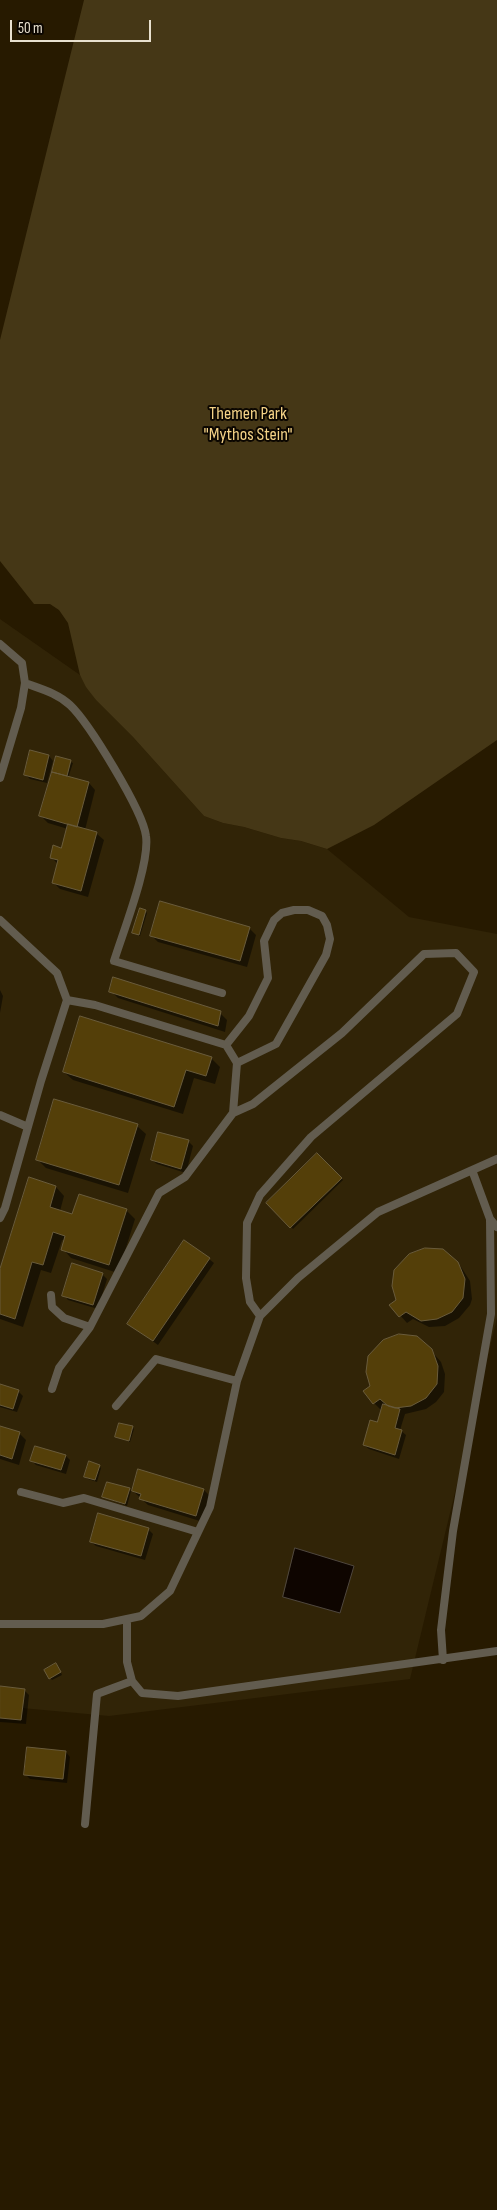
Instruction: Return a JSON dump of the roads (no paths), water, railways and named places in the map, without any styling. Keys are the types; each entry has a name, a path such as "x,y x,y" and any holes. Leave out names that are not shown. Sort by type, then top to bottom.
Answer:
{"lane":[{"path":"0,644 22,663 26,684 21,708 0,778"},
{"path":"26,684 52,692 70,705 89,729 137,807 146,836 144,865 114,961 222,993"},
{"path":"226,1045 249,1016 268,978 264,941 274,920 282,913 294,910 308,910 322,916 328,925 330,939 326,954 276,1044 236,1063"},
{"path":"0,920 58,973 67,1000 28,1127 6,1208 0,1218"},
{"path":"52,1389 59,1368 90,1327 159,1193 185,1177 232,1113 253,1104 342,1033 424,954 456,953 474,972 457,1014 311,1137 260,1195 247,1223 246,1278 250,1302 260,1316"},
{"path":"67,1000 95,1005 226,1045 236,1063 232,1113"},
{"path":"0,1115 28,1127"},
{"path":"0,1624 104,1624 141,1616 170,1591 210,1507 237,1381 260,1316 298,1278 378,1212 497,1159"},
{"path":"443,1660 441,1630 453,1531 491,1314 490,1219 472,1170"},
{"path":"490,1219 497,1227"},
{"path":"51,1295 52,1307 64,1318 90,1327"},
{"path":"116,1406 156,1359 237,1381"},
{"path":"21,1492 63,1503 84,1498 198,1532"},
{"path":"128,1619 127,1662 132,1681 142,1693 178,1696 497,1651"},
{"path":"86,1824 97,1694 132,1681"}],"park label":[{"name":"Themen Park \"Mythos Stein\"","path":"248,424"}]}
